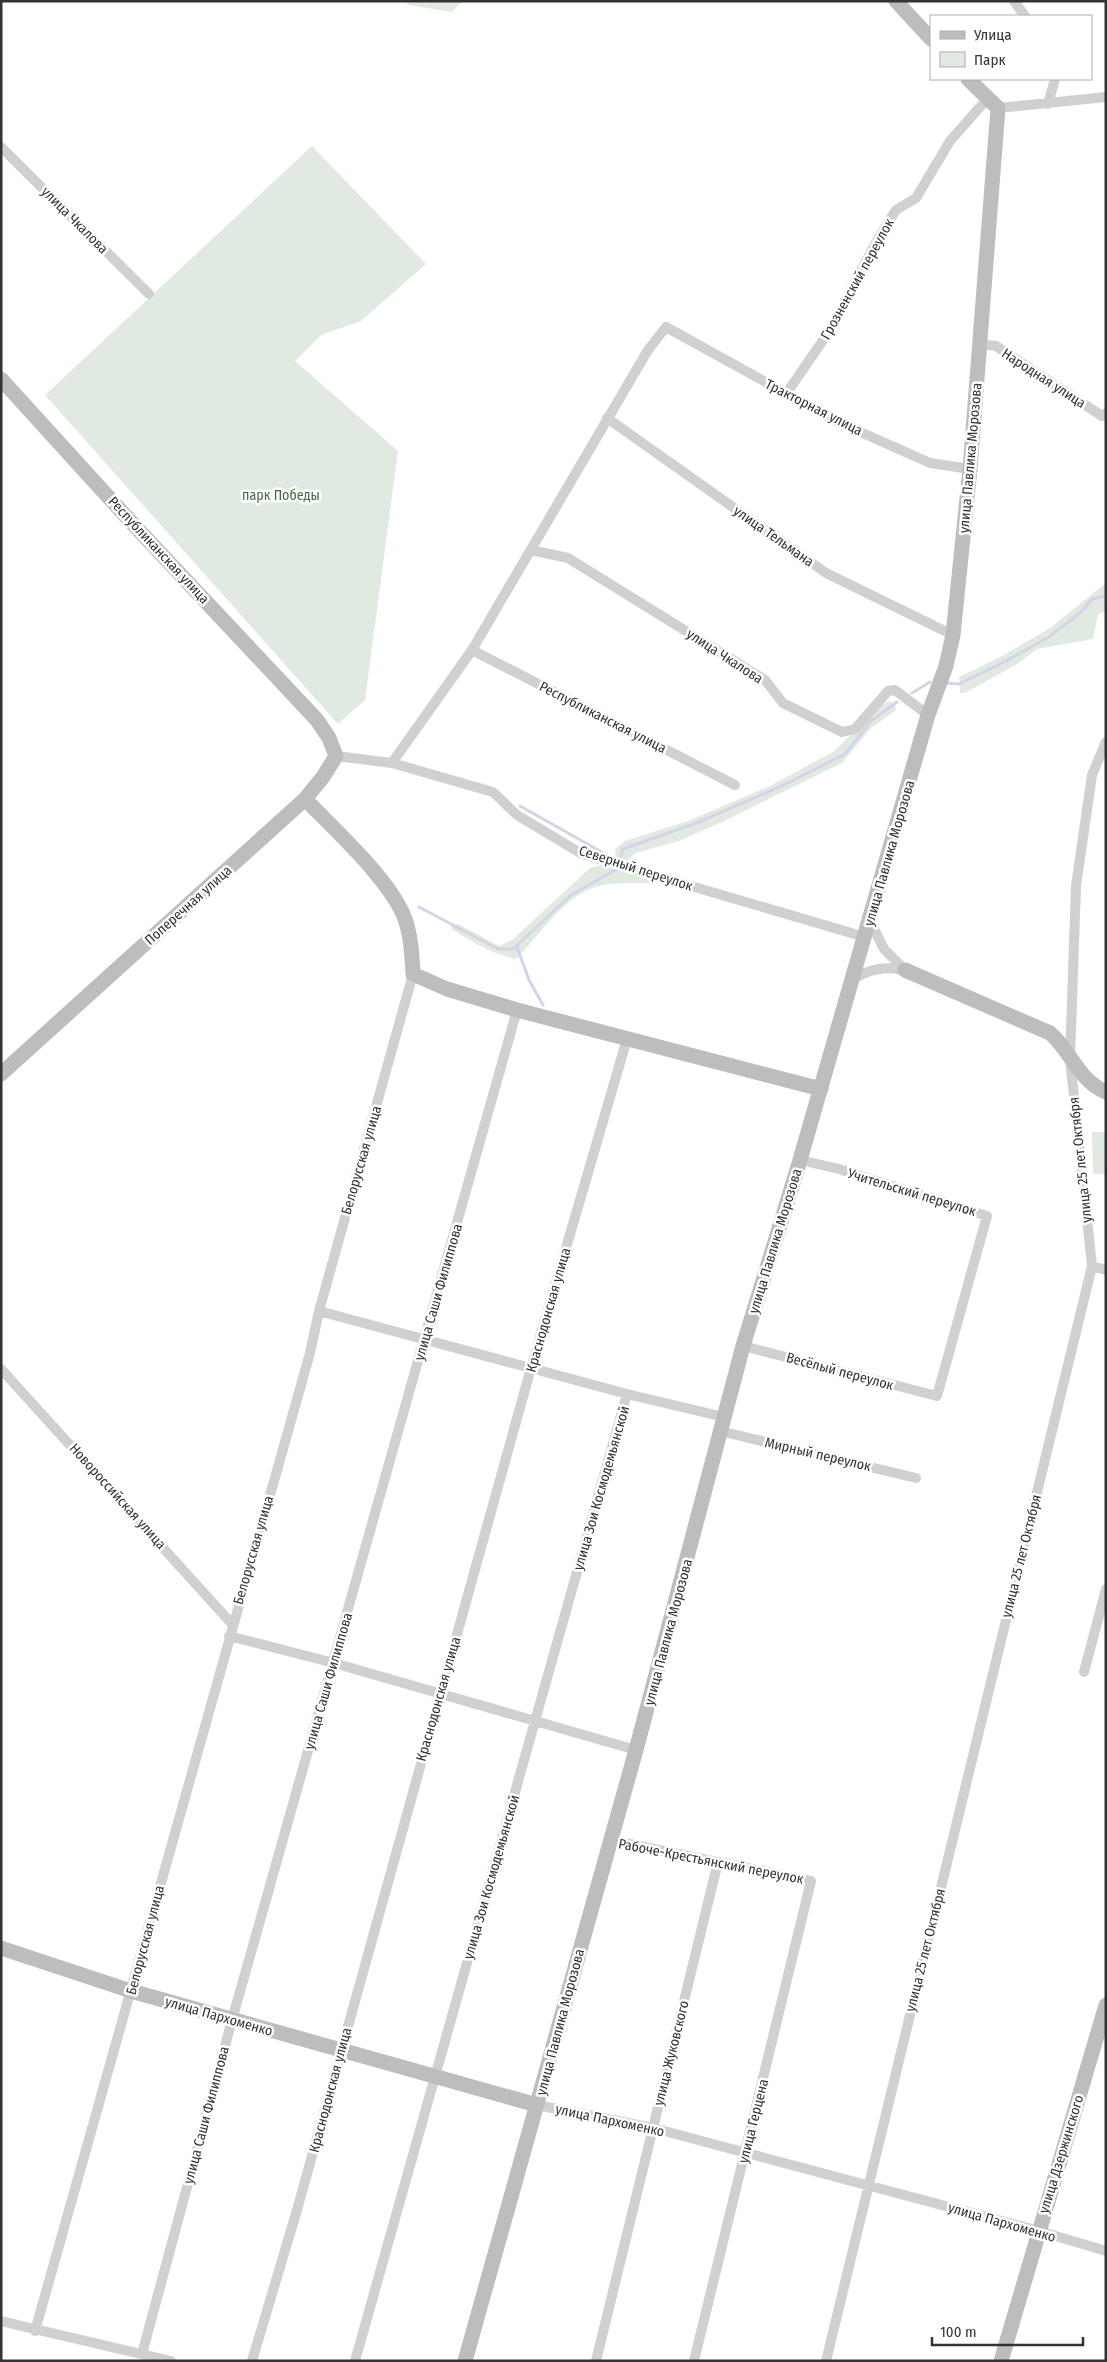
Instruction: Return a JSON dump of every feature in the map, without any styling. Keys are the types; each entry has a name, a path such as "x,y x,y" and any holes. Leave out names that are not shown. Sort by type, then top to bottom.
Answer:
{"street":[{"path":"896,1 930,38"},
{"path":"1014,1 1024,15"},
{"path":"969,80 992,104 1048,104 1106,97"},
{"path":"1048,104 1055,80"},
{"name":"улица Павлика Морозова","path":"465,2361 636,1750 743,1346 821,1089 928,715 946,666 953,635 970,469 980,344 992,104"},
{"name":"Грозненский переулок","path":"786,394 828,334 878,238 896,210 916,198 950,141 992,104"},
{"name":"улица Чкалова","path":"1,147 149,294"},
{"name":"Тракторная улица","path":"607,418 648,350 666,327 838,422 930,463 970,469"},
{"name":"Народная улица","path":"980,344 996,346 1104,416"},
{"name":"Республиканская улица","path":"1,379 132,523 317,720 329,738 336,756"},
{"path":"392,763 472,650 607,418"},
{"name":"улица Тельмана","path":"607,418 826,573 953,635"},
{"name":"улица Чкалова","path":"531,550 568,558 765,680 784,703 842,732 855,729 888,691 895,690 928,715"},
{"name":"Республиканская улица","path":"472,650 734,784"},
{"name":"улица 25 лет Октября","path":"826,2361 1092,1266 1070,1059 1076,886 1092,774 1106,742"},
{"name":"Северный переулок","path":"336,756 392,763 493,792 517,815 582,854 865,937"},
{"name":"Поперечная улица","path":"1,1074 305,799 323,777 336,756"},
{"name":"Белорусская улица","path":"35,2331 232,1624 310,1352 319,1311 413,974 406,923 396,900 382,881 305,799"},
{"path":"870,921 884,949 905,970"},
{"path":"853,979 864,972 879,968 905,970 1050,1033 1057,1039 1085,1078 1097,1088 1106,1092"},
{"path":"413,974 447,989 517,1010 821,1089"},
{"name":"улица Саши Филиппова","path":"142,2354 232,2020 517,1010"},
{"name":"Краснодонская улица","path":"252,2361 297,2210 531,1368 627,1039"},
{"name":"Учительский переулок","path":"800,1160 839,1169 987,1216 937,1396"},
{"path":"1092,1266 1106,1270"},
{"name":"Мирный переулок","path":"319,1311 627,1394 722,1424 916,1478"},
{"name":"Весёлый переулок","path":"743,1346 937,1396"},
{"name":"Новороссийская улица","path":"1,1369 232,1624"},
{"name":"улица Зои Космодемьянской","path":"355,2361 627,1394"},
{"path":"1084,1672 1106,1589"},
{"path":"229,1636 334,1663 636,1750"},
{"name":"Рабоче-Крестьянский переулок","path":"610,1840 811,1881"},
{"name":"улица Жуковского","path":"596,2361 718,1862"},
{"name":"улица Герцена","path":"694,2361 811,1881"},
{"name":"улица Пархоменко","path":"1,1948 131,1991 434,2077 538,2105 653,2128 746,2152 1039,2231 1106,2251"},
{"name":"улица Дзержинского","path":"1001,2361 1106,2005"},
{"path":"1,2321 35,2331 170,2361"}],"green space":[{"path":"404,1 463,1 452,12 409,5"},
{"name":"парк Победы","path":"312,146 426,264 361,321 321,335 295,361 398,451 365,700 338,724 45,395"},
{"path":"1106,583 1106,611 1098,614 1093,639 1037,649 1017,664 965,693 960,693 959,677 1004,655 1050,628"},
{"path":"889,701 895,704 896,710 871,728 842,763 679,841 636,853 624,863 616,858 615,849 625,841 688,821 770,786 833,752 882,705"},
{"path":"600,865 646,878 650,883 606,884 580,894 560,910 516,959 483,947 452,929 452,925 458,924 499,946 512,940 590,868"},
{"path":"1092,1132 1106,1132 1106,1174 1093,1174"}],"waterway":[{"path":"945,683 959,684 1004,662 1049,637 1081,612 1092,599 1106,596"},
{"path":"912,693 930,682"},
{"path":"620,860 623,849 699,822 784,785 845,754 871,721 897,702"},
{"path":"520,806 607,855 620,859"},
{"path":"419,907 498,949 513,949 571,895 617,869"},
{"path":"517,947 529,980 543,1005"}]}
